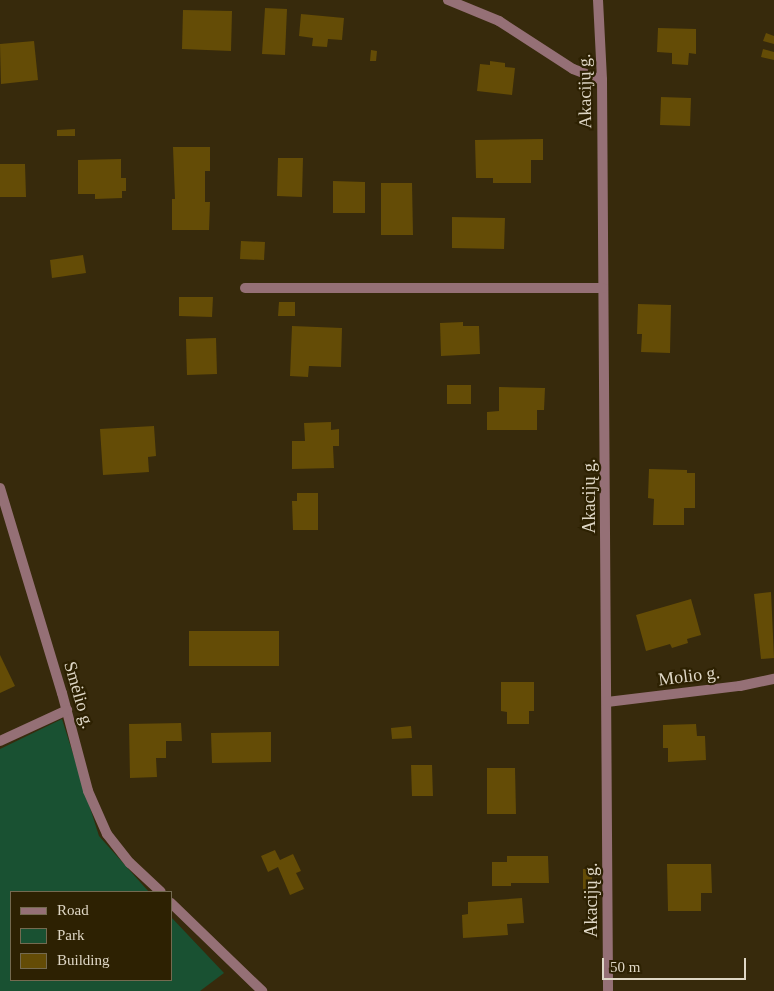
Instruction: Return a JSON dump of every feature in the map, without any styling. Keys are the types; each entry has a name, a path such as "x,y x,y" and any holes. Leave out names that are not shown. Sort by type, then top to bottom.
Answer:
{"street":[{"path":"448,0 499,21 573,70 602,80"},
{"name":"Akacijų g.","path":"598,0 602,80 608,991"},
{"path":"244,288 604,288"},
{"name":"Smėlio g.","path":"0,488 67,710 88,791 107,834 130,863 160,891"},
{"name":"Molio g.","path":"607,702 740,686 774,679"},
{"path":"0,741 67,710"},
{"path":"172,904 262,991"}],"green space":[{"path":"62,719 99,836 148,891 10,891 10,981 172,981 172,918 224,973 200,991 0,991 0,749"}],"building":[{"path":"265,8 287,9 285,55 262,54"},
{"path":"183,10 232,11 231,51 182,49"},
{"path":"301,14 344,18 342,40 328,39 327,47 312,46 313,38 299,36"},
{"path":"658,28 696,29 696,54 689,53 688,65 672,64 672,53 657,52"},
{"path":"766,33 774,36 774,44 763,41"},
{"path":"34,41 38,80 1,84 0,44"},
{"path":"763,49 774,52 774,60 761,57"},
{"path":"371,50 377,51 376,61 370,61"},
{"path":"490,61 505,63 505,67 515,68 512,95 477,91 480,64 490,65"},
{"path":"661,97 691,98 690,126 660,125"},
{"path":"75,129 75,136 57,136 57,130"},
{"path":"543,139 543,160 531,160 531,183 493,183 493,178 476,178 475,140"},
{"path":"173,147 210,147 210,171 205,171 205,202 210,202 209,230 172,230 172,199 175,199"},
{"path":"278,158 303,158 302,197 277,196"},
{"path":"121,159 121,178 126,178 126,191 122,191 122,198 95,199 95,194 78,194 78,160"},
{"path":"0,164 25,164 26,197 0,197"},
{"path":"333,181 365,182 365,213 333,213"},
{"path":"381,183 412,183 413,235 381,235"},
{"path":"452,217 505,218 504,249 452,248"},
{"path":"241,241 265,242 264,260 240,259"},
{"path":"83,255 86,273 52,278 50,260"},
{"path":"179,297 213,297 212,317 179,316"},
{"path":"279,302 295,302 295,316 278,316"},
{"path":"638,304 671,305 670,353 641,352 642,334 637,334"},
{"path":"463,322 463,326 479,326 480,354 441,356 440,323"},
{"path":"292,326 342,328 341,367 309,366 308,377 290,376"},
{"path":"216,338 217,374 187,375 186,339"},
{"path":"447,385 471,385 471,404 447,404"},
{"path":"499,387 545,388 544,410 537,410 537,430 487,430 487,412 499,411"},
{"path":"331,422 331,430 339,429 339,446 333,446 334,468 292,469 292,441 305,441 304,423"},
{"path":"154,426 156,456 148,457 149,472 103,475 100,429"},
{"path":"649,469 687,470 687,473 695,473 695,508 684,508 684,525 653,525 654,499 648,498"},
{"path":"297,493 318,493 318,530 293,530 292,501 297,501"},
{"path":"771,592 774,658 761,659 754,594"},
{"path":"691,599 701,635 687,639 688,643 672,648 670,644 646,651 636,615"},
{"path":"189,631 279,631 279,666 189,666"},
{"path":"0,655 15,686 0,693"},
{"path":"501,682 534,682 534,711 529,711 529,724 507,724 507,712 501,711"},
{"path":"181,723 182,741 166,741 166,758 156,758 157,777 130,778 129,724"},
{"path":"696,724 697,736 705,736 706,760 668,762 668,748 663,748 663,725"},
{"path":"411,726 412,738 392,739 391,728"},
{"path":"271,732 271,762 212,763 211,733"},
{"path":"411,765 432,765 433,796 412,796"},
{"path":"487,768 515,768 516,814 487,814"},
{"path":"275,850 280,860 293,854 301,871 296,873 304,889 290,895 278,867 268,872 261,856"},
{"path":"507,856 548,856 549,883 511,883 511,886 492,886 492,862 507,862"},
{"path":"667,864 711,864 712,893 701,893 701,911 668,911"},
{"path":"583,869 592,869 592,893 583,893"},
{"path":"522,898 524,923 507,924 508,935 463,938 462,915 468,914 468,902"}]}
